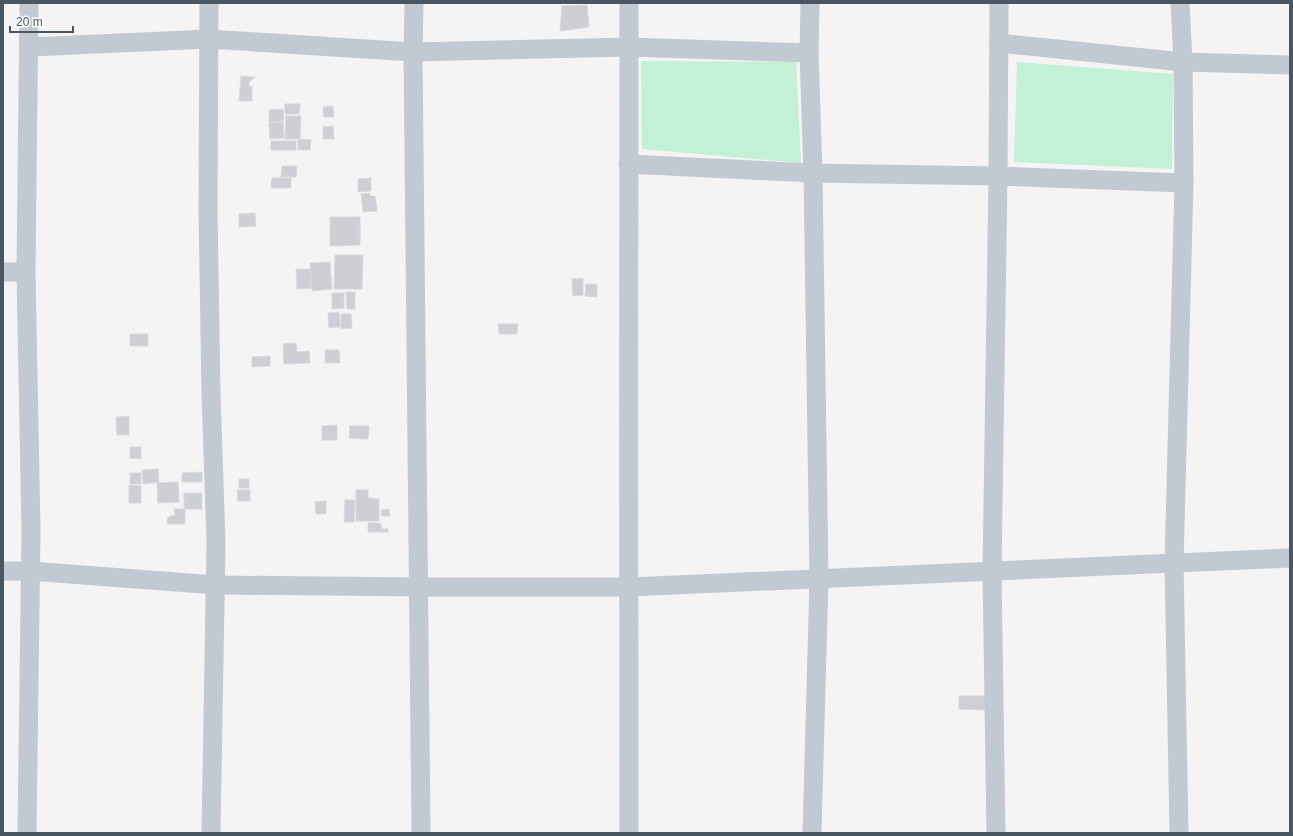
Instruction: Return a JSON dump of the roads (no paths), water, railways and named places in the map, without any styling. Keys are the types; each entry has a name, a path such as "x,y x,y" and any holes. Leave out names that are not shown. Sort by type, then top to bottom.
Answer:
{"street":[{"path":"27,833 31,531 26,272 30,47 29,3"},
{"path":"209,3 208,210 211,393 216,543 211,833"},
{"path":"414,3 413,52 421,833"},
{"path":"629,3 629,833"},
{"path":"810,3 809,53 813,173 819,579 812,833"},
{"path":"996,833 992,572 999,3"},
{"path":"1179,833 1174,563 1184,183 1183,62 1180,3"},
{"path":"30,47 209,39 413,52 628,47 809,53"},
{"path":"999,43 1183,62 1290,64"},
{"path":"628,164 813,173 998,176 1184,183"},
{"path":"3,272 26,272"},
{"path":"3,571 30,571 216,585 630,587 1290,558"}]}
